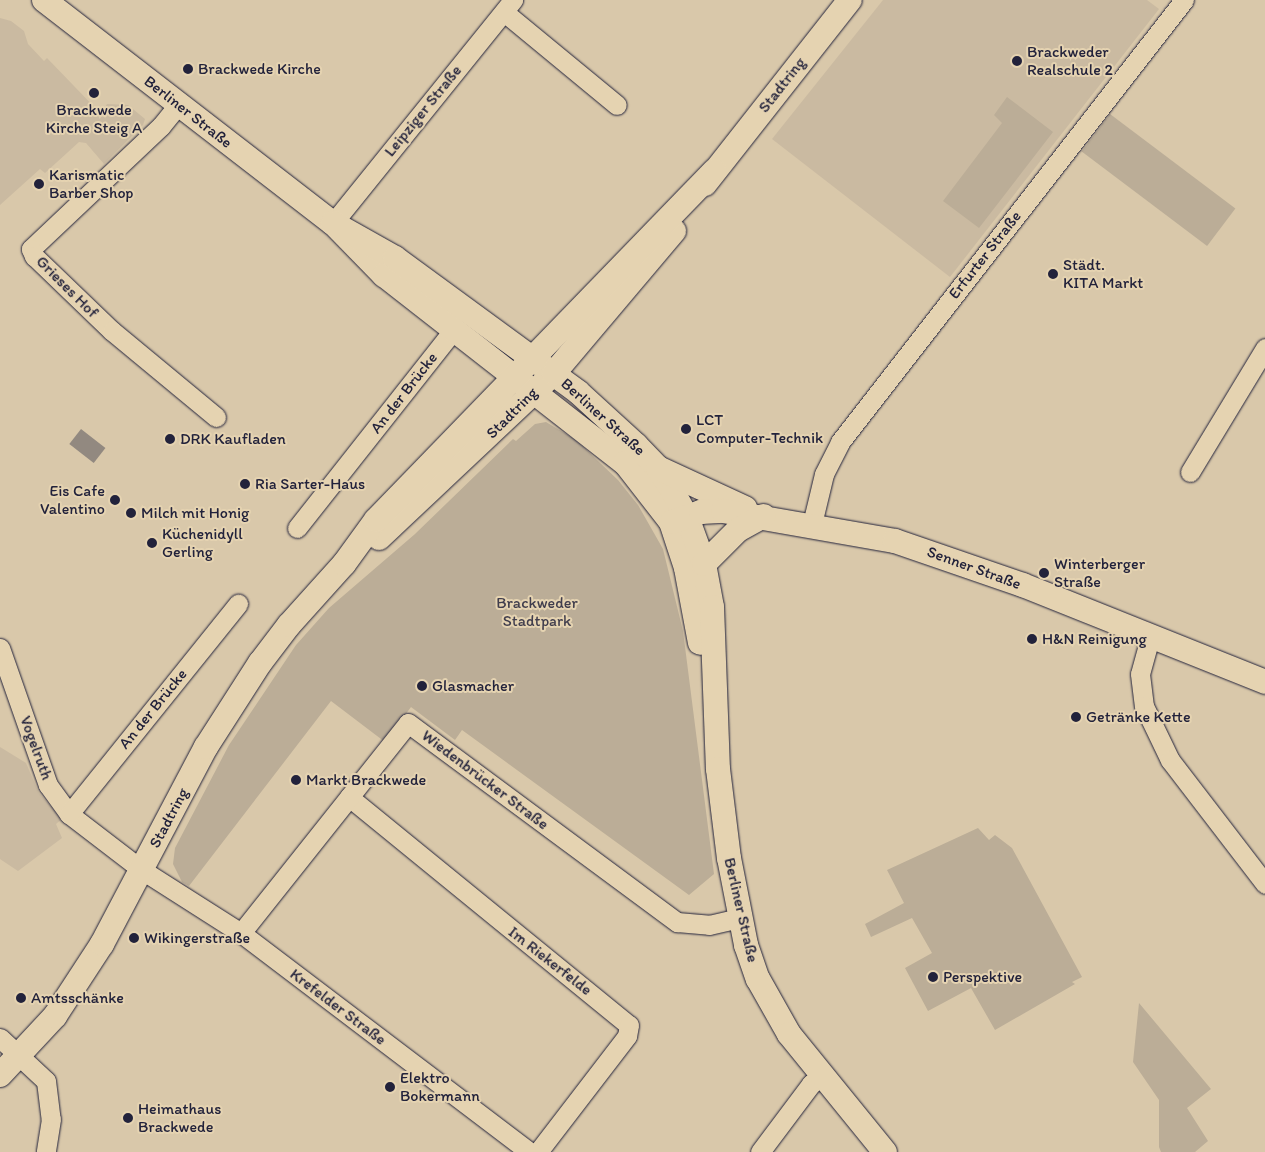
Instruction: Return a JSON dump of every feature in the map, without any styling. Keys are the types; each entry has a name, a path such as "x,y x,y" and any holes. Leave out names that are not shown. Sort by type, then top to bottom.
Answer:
{"street":[{"name":"Berliner Straße","path":"44,0 333,223 384,274 625,463 679,520 686,568 714,716 729,858 740,918 758,979 789,1034 821,1076 885,1152"},
{"name":"Stadtring","path":"344,564 381,536 554,373 666,243 714,171 850,0"},
{"name":"Erfurter Straße","path":"812,524 824,474 840,442 1184,0"},
{"path":"508,6 618,105"},
{"name":"Leipziger Straße","path":"333,223 508,6"},
{"name":"Grieses Hof","path":"178,105 161,126 32,250 34,256 112,331 216,417"},
{"name":"Stadtring","path":"0,1075 20,1055 66,1000 102,944 206,747 260,663 307,604 344,564 376,520 513,376 714,171"},
{"name":"Berliner Straße","path":"333,223 395,258 533,357 583,396 658,468 679,520 704,564 712,607 714,716"},
{"name":"An der Brücke","path":"297,528 454,329"},
{"path":"1190,472 1265,348"},
{"path":"658,468 763,516"},
{"name":"Senner Straße","path":"679,520 723,511 812,524 895,541 943,555 1151,634 1265,682"},
{"path":"704,564 738,530 763,516"},
{"name":"An der Brücke","path":"69,814 238,604"},
{"path":"1151,634 1140,674 1144,706 1170,760 1265,884"},
{"name":"Vogelruth","path":"0,648 48,784 69,814 142,870"},
{"name":"Wiedenbrücker Straße","path":"241,933 408,723 677,922 709,925 740,918"},
{"name":"Im Riekerfelde","path":"349,797 629,1025 627,1036 538,1152"},
{"name":"Krefelder Straße","path":"142,870 241,933 529,1152"},
{"path":"0,1038 46,1081 50,1094 51,1119 46,1152"},
{"path":"760,1152 811,1084 821,1076"}],"shaded area":[{"path":"883,0 1147,0 1159,9 950,277 772,139"},
{"path":"0,18 11,21 24,31 28,44 44,61 47,58 101,114 107,104 128,105 145,119 143,125 104,164 86,143 79,142 45,173 40,169 0,205"},
{"path":"81,429 105,448 94,463 69,444"},
{"path":"0,747 26,763 39,793 62,819 56,824 62,838 18,871 0,859"}],"green space":[{"path":"1007,97 1053,132 979,228 943,201 1002,123 994,115"},
{"path":"1110,114 1235,208 1207,246 1082,152"},
{"name":"Brackweder Stadtpark","path":"546,422 576,440 618,480 638,505 663,549 683,631 714,874 689,895 462,730 455,740 411,707 385,742 331,701 189,886 182,882 173,864 175,848 229,745 296,645 329,608 415,534 513,439 516,441 535,424"},
{"path":"978,828 989,840 995,835 1012,848 1082,977 1072,982 1075,984 995,1030 971,988 928,1011 905,968 932,953 912,918 871,937 865,924 904,903 887,870"},
{"path":"1139,1003 1211,1089 1187,1108 1208,1141 1195,1152 1161,1152 1159,1147 1159,1100 1133,1062"}],"place":[{"name":"Brackweder Realschule 2","path":"1017,61"},
{"name":"Brackwede Kirche","path":"188,69"},
{"name":"Brackwede Kirche Steig A","path":"94,93"},
{"name":"Karismatic Barber Shop","path":"39,184"},
{"name":"Städt. KITA Markt","path":"1053,274"},
{"name":"LCT Computer-Technik","path":"686,429"},
{"name":"DRK Kaufladen","path":"170,439"},
{"name":"Ria Sarter-Haus","path":"245,484"},
{"name":"Eis Cafe Valentino","path":"115,500"},
{"name":"Milch mit Honig","path":"131,513"},
{"name":"Küchenidyll Gerling","path":"152,543"},
{"name":"Winterberger Straße","path":"1044,573"},
{"name":"H&N Reinigung","path":"1032,639"},
{"name":"Glasmacher","path":"422,686"},
{"name":"Getränke Kette","path":"1076,717"},
{"name":"Markt Brackwede","path":"296,780"},
{"name":"Wikingerstraße","path":"134,938"},
{"name":"Perspektive","path":"933,977"},
{"name":"Amtsschänke","path":"21,998"},
{"name":"Elektro Bokermann","path":"390,1087"},
{"name":"Heimathaus Brackwede","path":"128,1118"}]}
